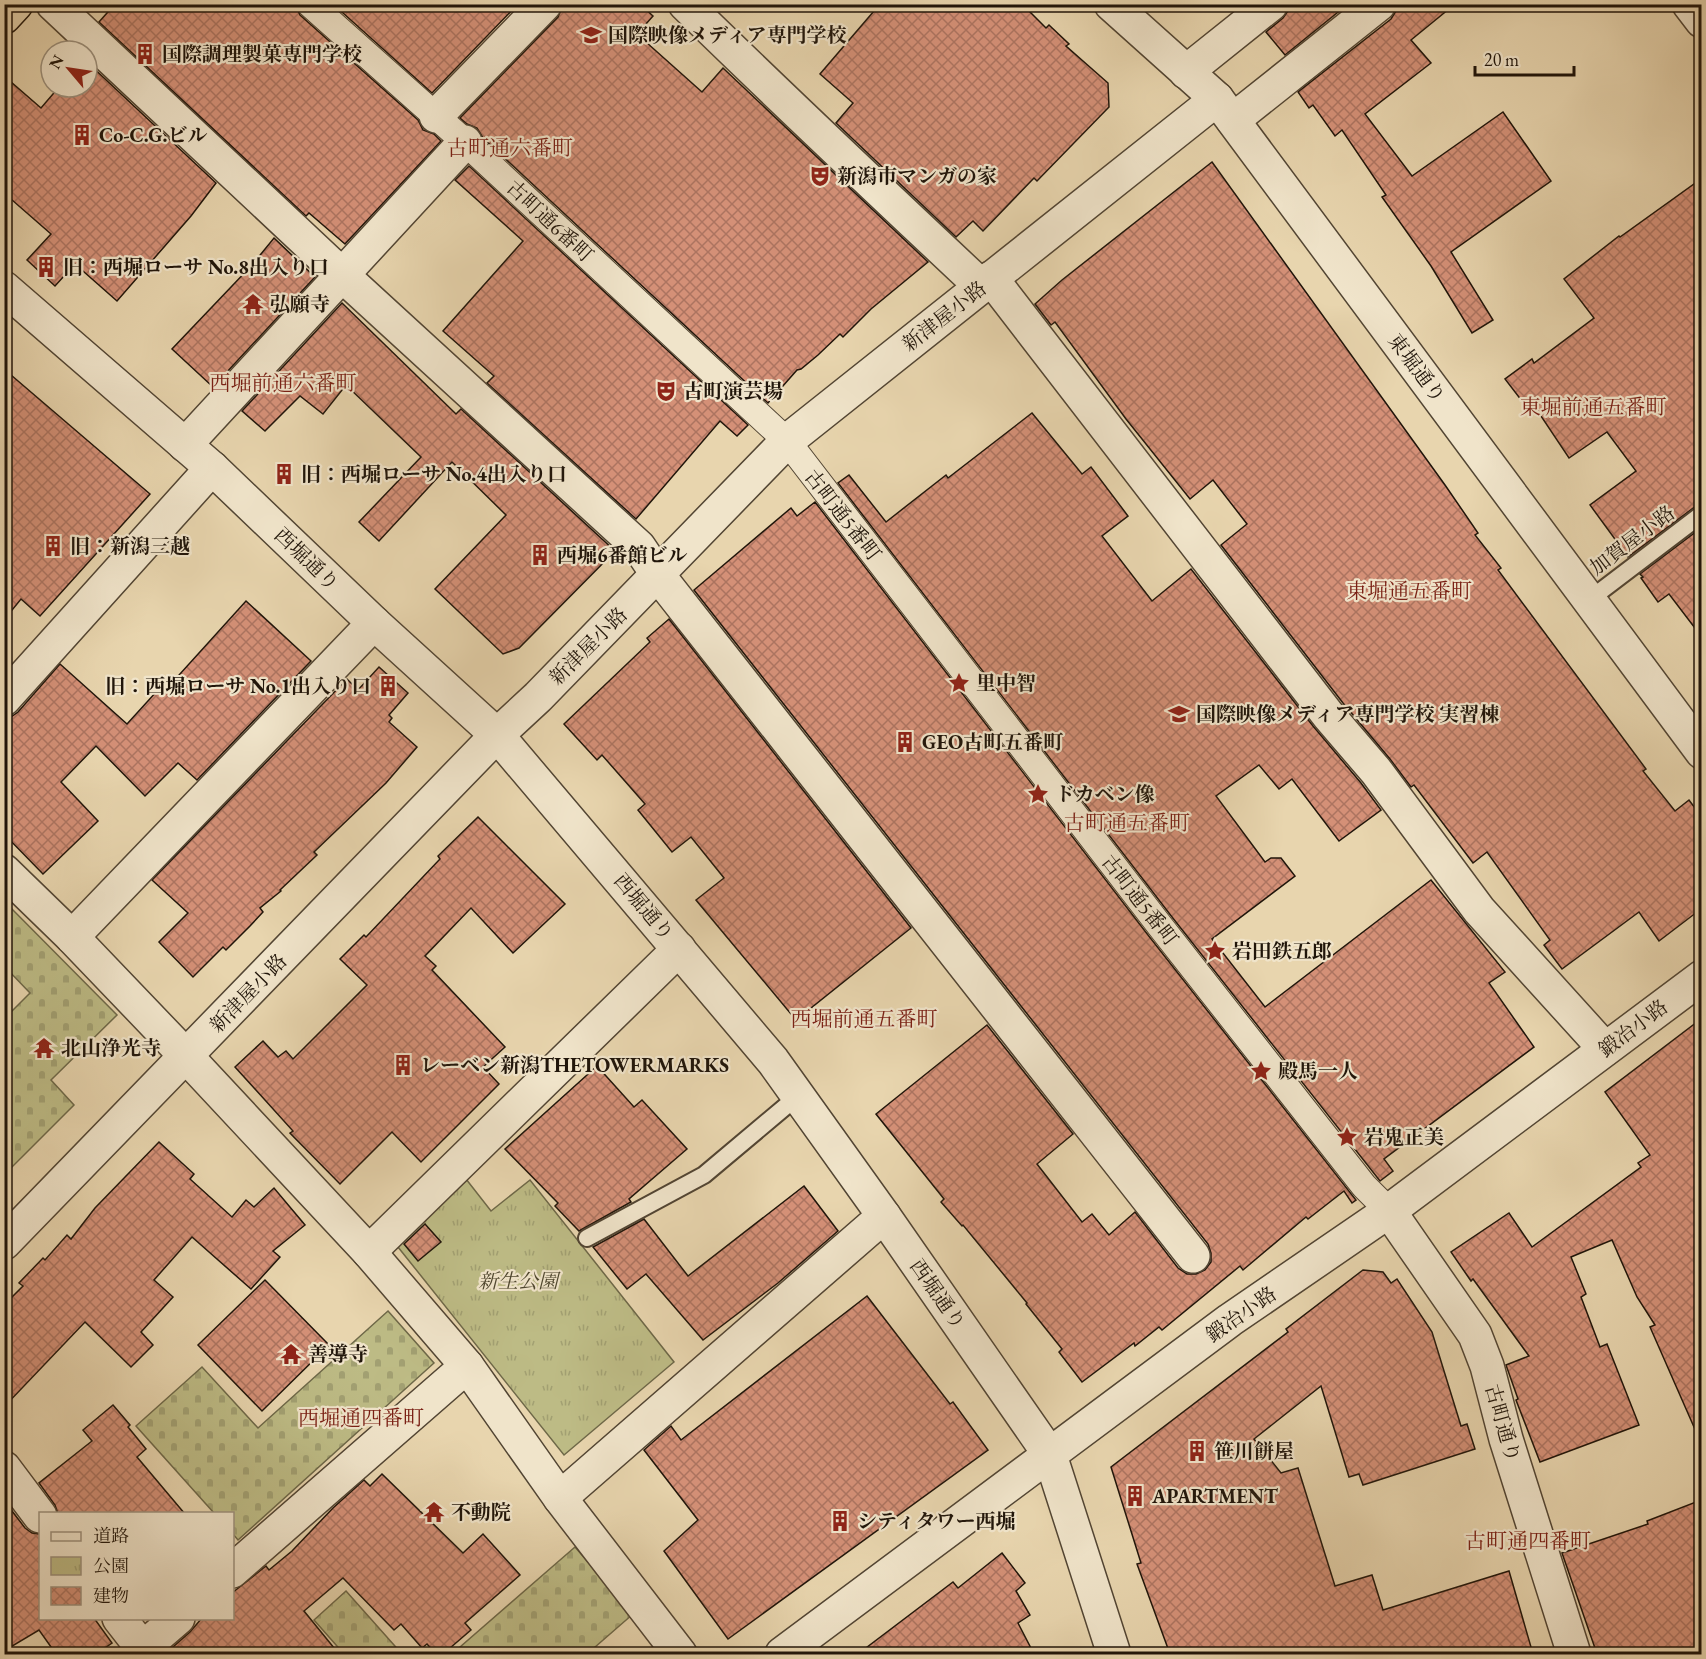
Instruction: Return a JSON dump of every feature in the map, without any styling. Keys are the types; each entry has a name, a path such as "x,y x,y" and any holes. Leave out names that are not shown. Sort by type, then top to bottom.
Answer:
{"highway":[{"path":"4,17 16,4"}],"street":[{"path":"53,4 342,275 639,547 658,575 1193,1256"},
{"name":"古町通6番町","path":"310,4 465,142 787,441"},
{"path":"436,116 545,4"},
{"path":"685,4 822,138 986,282 1328,715 1376,771 1479,910 1605,1049"},
{"name":"東堀通り","path":"1111,4 1225,109 1701,752"},
{"path":"1186,72 1271,4"},
{"name":"新津屋小路","path":"4,1243 497,735 538,697 787,441 986,282 1225,109 1379,4"},
{"path":"1689,4 1701,21"},
{"path":"185,445 465,142"},
{"name":"西堀通り","path":"4,288 212,468 374,623 497,735 773,1061 1050,1455 1114,1654"},
{"name":"古町通5番町","path":"787,441 1204,982 1364,1186 1389,1211"},
{"path":"4,699 212,468"},
{"path":"72,937 374,623"},
{"path":"5,874 72,937 369,1252 467,1366 560,1497 680,1654"},
{"path":"369,1252 679,949"},
{"name":"鍛冶小路","path":"782,1654 1230,1320 1389,1211 1701,977"},
{"name":"古町通り","path":"1389,1211 1475,1335 1487,1366 1506,1439 1574,1654"},
{"path":"560,1497 884,1216"},
{"path":"234,1569 467,1366"},
{"path":"4,1468 39,1514"},
{"path":"120,1620 142,1653 176,1620"}],"lane":[{"name":"加賀屋小路","path":"1589,600 1701,514"},
{"path":"587,1238 704,1175 798,1096"}],"green space":[{"name":"北山浄光寺","path":"8,905 117,1015 51,1080 74,1105 5,1174 5,1018 30,993 5,967 5,908"},
{"name":"新生公園","path":"466,1179 491,1211 530,1180 674,1362 564,1455 394,1242"},
{"path":"388,1311 434,1363 238,1540 234,1535 234,1512 213,1512 136,1426 202,1367 258,1428"},
{"path":"575,1547 633,1614 587,1654 452,1654"},
{"path":"346,1591 402,1654 344,1654 314,1620"}],"building":[{"path":"115,4 295,4 300,15 418,120 423,130 434,134 441,141 345,244 309,213 306,216 99,22"},
{"path":"333,4 518,4 432,93"},
{"path":"563,4 640,4 653,16 637,34 702,92 723,68 928,262 871,309 843,337 840,334 818,355 797,370 768,403 483,138 477,128 460,118 558,17"},
{"path":"880,4 1022,4 1046,28 1049,25 1069,44 1066,46 1108,83 1109,107 1037,181 1034,178 983,231 973,221 956,237 836,123 853,103 820,74"},
{"path":"1289,4 1348,4 1285,55 1266,32 1283,18 1288,11"},
{"path":"1397,4 1455,4 1411,40 1431,63 1365,114 1412,176 1503,112 1551,181 1451,252 1493,320 1472,333 1431,266 1382,197 1386,195 1342,130 1335,136 1313,105 1309,108 1298,92 1391,19"},
{"path":"99,73 216,183 191,216 117,301 75,264 55,286 27,260 51,234 4,193 4,76 41,108 49,99 99,99"},
{"path":"1212,162 1445,485 1478,533 1475,535 1501,568 1498,570 1646,769 1643,771 1675,811 1689,800 1701,816 1701,909 1659,941 1639,912 1562,969 1544,945 1550,940 1487,852 1473,863 1414,785 1411,787 1343,703 1221,545 1247,524 1213,480 1190,499 1126,419 1055,322 1051,325 1035,304 1062,280"},
{"path":"469,166 748,425 737,436 720,421 636,519 487,383 494,376 443,331 523,241 455,180"},
{"path":"1701,179 1701,504 1628,557 1590,505 1636,471 1607,432 1569,458 1531,401 1525,405 1505,379 1532,359 1534,363 1594,318 1564,279 1619,236"},
{"path":"274,238 315,277 213,387 172,349 252,265"},
{"path":"342,303 456,414 461,409 615,551 519,648 503,654 435,589 506,515 452,462 379,541 359,522 421,457 346,385 323,414 300,396 265,431 242,411"},
{"name":"旧：新潟三越","path":"4,369 150,494 40,616 21,599 4,620"},
{"path":"1032,413 1082,474 1091,467 1128,516 1102,536 1152,601 1191,569 1381,810 1339,841 1292,779 1279,789 1259,765 1216,796 1265,862 1271,858 1281,858 1295,876 1212,939 1265,1007 1431,880 1505,972 1489,983 1534,1047 1384,1159 1393,1171 1380,1181 1172,917 838,483 849,475 886,522 946,475 948,478"},
{"path":"815,502 1148,935 1356,1200 1352,1203 1344,1191 1308,1219 1306,1217 1243,1270 1240,1266 1162,1330 1159,1327 1135,1346 1134,1343 1082,1382 1059,1352 1062,1349 1027,1303 963,1225 941,1202 944,1199 876,1114 987,1025 1073,1134 1037,1164 1082,1222 1092,1214 1109,1235 1135,1212 1178,1268 1187,1274 1196,1274 1205,1270 1211,1262 1211,1253 1208,1244 694,590 791,508 797,516"},
{"path":"1701,528 1701,636 1669,594 1658,602 1640,574"},
{"path":"246,601 311,661 197,780 178,763 145,796 96,746 61,782 98,821 43,874 4,834 4,722 18,712 60,664 127,724 157,691 161,695"},
{"path":"669,619 911,928 796,1020 696,900 724,878 691,837 672,852 638,810 645,804 602,755 597,760 564,724 650,642 647,638"},
{"path":"379,667 408,693 389,715 392,718 389,722 417,747 386,783 314,852 317,855 281,891 260,908 263,912 250,926 226,950 223,947 193,977 159,942 188,913 152,880 347,679 358,690"},
{"path":"478,817 565,904 513,953 471,908 425,956 436,966 432,970 505,1047 483,1067 499,1084 421,1162 392,1132 340,1184 290,1133 293,1131 235,1067 263,1041 278,1057 286,1051 293,1059 367,985 340,959 364,935 366,937 440,859 438,856"},
{"path":"1701,1019 1701,1443 1650,1327 1655,1325 1637,1297 1612,1240 1571,1257 1586,1294 1581,1297 1600,1347 1607,1344 1639,1425 1540,1462 1516,1400 1518,1399 1506,1365 1529,1356 1451,1252 1509,1213 1532,1247 1641,1167 1638,1163 1650,1155 1605,1092"},
{"path":"597,1066 634,1107 642,1100 687,1149 629,1199 631,1202 579,1231 555,1206 558,1203 505,1149"},
{"path":"159,1142 194,1174 190,1179 232,1217 246,1200 254,1207 274,1188 305,1225 273,1251 280,1257 251,1289 192,1237 154,1280 173,1297 141,1332 153,1345 131,1367 85,1322 4,1407 4,1305 23,1286 19,1283 43,1258 45,1260 67,1235 71,1239 95,1208"},
{"path":"804,1186 838,1231 778,1283 703,1340 646,1274 627,1289 593,1247 644,1219 688,1276"},
{"path":"425,1224 441,1242 418,1261 404,1244"},
{"path":"1363,1270 1383,1272 1391,1283 1397,1279 1432,1332 1461,1426 1467,1424 1475,1449 1363,1485 1359,1474 1349,1477 1321,1386 1254,1439 1281,1473 1298,1468 1335,1586 1372,1575 1383,1610 1509,1571 1533,1654 1369,1654 1367,1648 1344,1654 1170,1654 1137,1564 1141,1563 1111,1467 1288,1332 1286,1329"},
{"path":"265,1280 329,1345 262,1411 198,1345"},
{"path":"867,1296 950,1404 953,1402 988,1450 728,1639 664,1551 698,1520 644,1450 671,1426 681,1440"},
{"path":"113,1405 146,1449 137,1457 183,1512 57,1512 39,1483 92,1441 83,1430"},
{"path":"382,1474 463,1553 483,1534 520,1575 465,1623 471,1630 443,1654 436,1654 427,1644 422,1648 401,1624 394,1630 343,1578 304,1611 339,1654 165,1654 200,1620 234,1620 234,1591 266,1566 269,1570 292,1551 333,1508 364,1480 370,1486"},
{"path":"1701,1500 1701,1654 1597,1654 1562,1553 1648,1524 1647,1521"},
{"path":"9,1507 25,1528 32,1533 39,1534 39,1620 95,1620 112,1643 96,1654 56,1654 39,1630 4,1651 4,1510"},
{"path":"1002,1553 1025,1583 1016,1591 1030,1615 1018,1623 1034,1654 858,1654 953,1582 958,1588"}],"place":[{"name":"国際映像メディア専門学校","path":"591,35"},
{"name":"国際調理製菓専門学校","path":"145,54"},
{"name":"Co-C.G.ビル","path":"82,135"},
{"name":"新潟市マンガの家","path":"820,176"},
{"name":"旧：西堀ローサ No.8出入り口","path":"46,267"},
{"name":"弘願寺","path":"253,304"},
{"name":"古町演芸場","path":"666,391"},
{"name":"旧：西堀ローサ No.4出入り口","path":"284,474"},
{"name":"旧：新潟三越","path":"53,546"},
{"name":"西堀6番館ビル","path":"540,555"},
{"name":"里中智","path":"959,683"},
{"name":"旧：西堀ローサ No.1出入り口","path":"388,686"},
{"name":"国際映像メディア専門学校 実習棟","path":"1179,714"},
{"name":"GEO古町五番町","path":"905,742"},
{"name":"ドカベン像","path":"1038,794"},
{"name":"岩田鉄五郎","path":"1215,951"},
{"name":"北山浄光寺","path":"44,1048"},
{"name":"レーベン新潟THETOWERMARKS","path":"403,1065"},
{"name":"殿馬一人","path":"1261,1071"},
{"name":"岩鬼正美","path":"1347,1137"},
{"name":"善導寺","path":"291,1354"},
{"name":"笹川餅屋","path":"1197,1451"},
{"name":"APARTMENT","path":"1135,1496"},
{"name":"不動院","path":"434,1512"},
{"name":"シティタワー西堀","path":"840,1521"}],"district":[{"name":"古町通六番町","path":"510,147"},
{"name":"西堀前通六番町","path":"283,382"},
{"name":"東堀前通五番町","path":"1593,406"},
{"name":"東堀通五番町","path":"1409,590"},
{"name":"古町通五番町","path":"1127,822"},
{"name":"西堀前通五番町","path":"864,1018"},
{"name":"西堀通四番町","path":"361,1417"},
{"name":"古町通四番町","path":"1528,1540"}]}
